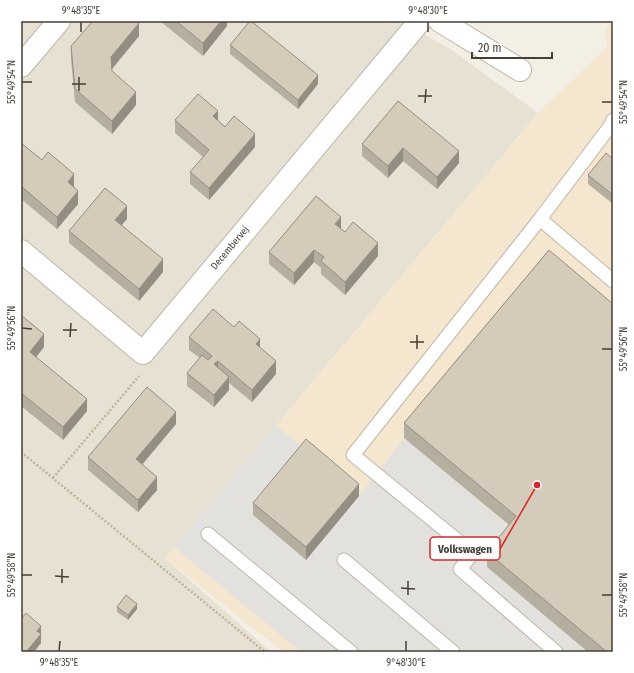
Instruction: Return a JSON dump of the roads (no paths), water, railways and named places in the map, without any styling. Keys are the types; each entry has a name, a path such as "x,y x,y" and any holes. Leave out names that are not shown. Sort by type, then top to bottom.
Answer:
{"street":[{"path":"21,66 59,21"},
{"name":"Decembervej","path":"21,251 143,353 420,21"},
{"path":"440,21 520,70"}],"lane":[{"path":"556,652 460,569 474,554 353,455 540,220 611,125 613,120"},
{"path":"540,220 613,281"},
{"path":"208,534 351,652"},
{"path":"344,560 453,652"}],"place":[{"name":"Volkswagen","path":"537,485"}]}
